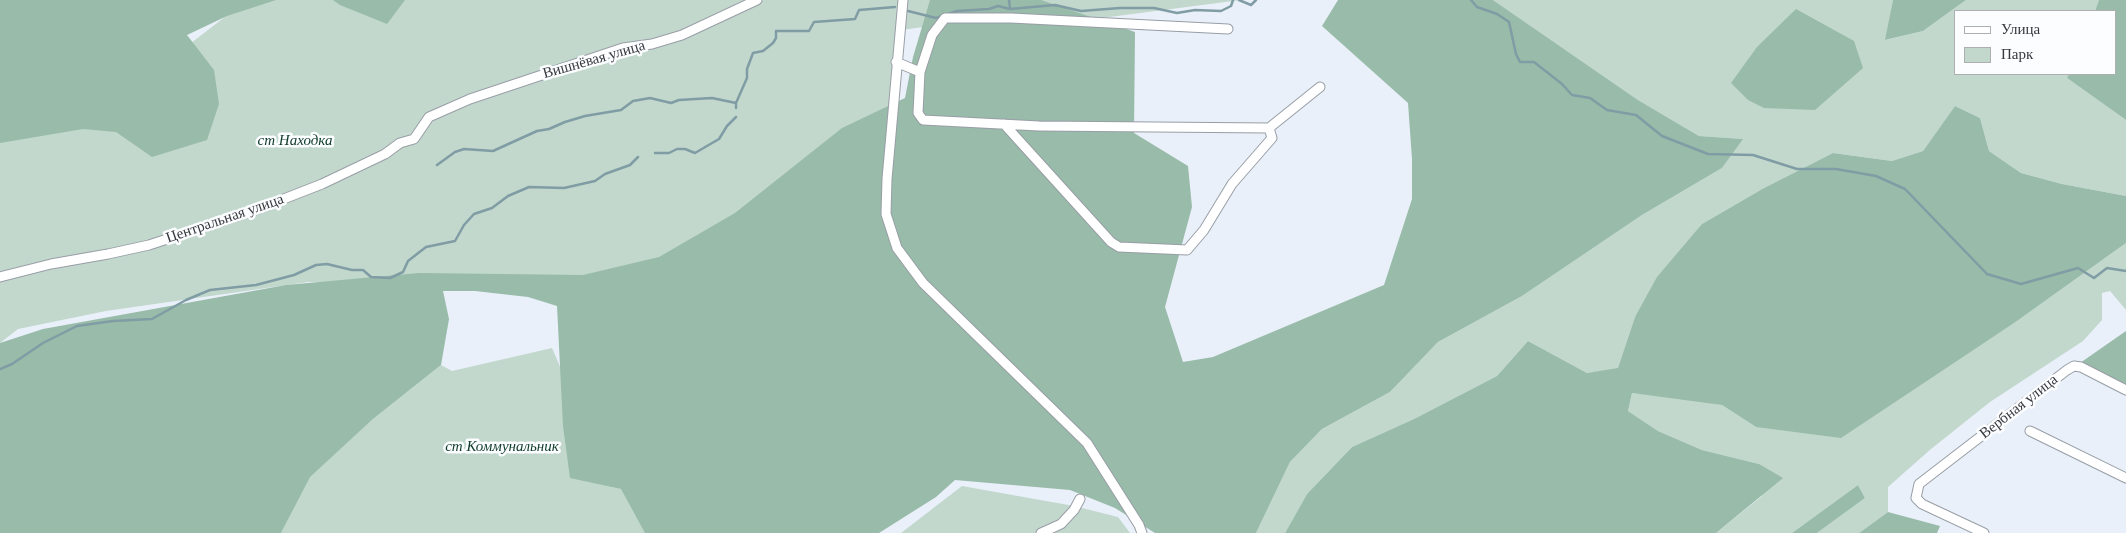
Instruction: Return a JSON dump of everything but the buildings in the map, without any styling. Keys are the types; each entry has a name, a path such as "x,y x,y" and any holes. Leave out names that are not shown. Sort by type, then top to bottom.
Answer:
{"street":[{"name":"Вишнёвая улица","path":"429,118 470,99 623,48 652,44 682,35 757,0"},
{"path":"903,0 896,62 886,214 896,248 923,283 1087,443 1140,529"},
{"path":"1228,30 1011,18 946,18 932,35 920,72 918,113 923,120 1039,126 1269,128 1320,87"},
{"path":"896,62 920,72"},
{"name":"Центральная улица","path":"0,277 51,264 149,245 258,209 322,184 385,154 400,143 414,139 429,118"},
{"path":"1004,124 1111,242 1119,247 1187,250 1204,230 1232,184 1272,138 1269,128"},
{"name":"Вербная улица","path":"1984,533 1922,504 1916,498 1919,484 2074,366 2081,367 2126,390"},
{"path":"2030,431 2126,478"},
{"path":"1041,533 1061,524 1074,510 1080,499"}],"green space":[{"path":"0,0 276,0 227,16 187,35 214,70 219,104 207,140 152,157 116,132 83,129 0,143"},
{"name":"ст Находка","path":"247,0 1241,0 1063,23 951,23 902,30 888,211 649,280 308,282 106,311 18,329 0,343 0,142 152,73"},
{"path":"333,0 405,0 387,24 340,5"},
{"path":"930,0 1041,0 1135,32 1134,133 1188,166 1192,207 1165,307 1183,362 1213,357 1384,285 1412,199 1412,159 1408,103 1322,26 1338,0 1493,0 1638,100 1699,136 1743,139 1722,168 1642,215 1522,296 1438,342 1390,392 1322,429 1290,462 1256,533 1155,533 1115,508 1070,490 955,480 936,497 879,533 645,533 621,489 570,478 563,426 557,306 528,297 475,291 443,291 449,319 441,365 373,419 310,477 281,533 0,533 0,343 43,329 286,285 419,273 583,275 659,257 735,213 842,128 905,98 913,57"},
{"path":"1493,0 1893,0 1886,40 1923,31 1966,0 2099,0 2095,10 1954,10 1954,75 2068,75 2067,78 2126,120 2126,196 2062,184 2021,173 1989,151 1980,118 1955,106 1923,151 1892,161 1833,153 1764,188 1702,224 1635,317 1618,369 1587,373 1528,341 1497,376 1414,419 1352,447 1307,494 1285,533 1256,533 1290,462 1322,429 1390,392 1438,342 1522,296 1642,215 1722,168 1742,139 1699,136 1638,100"},
{"path":"1893,0 1966,0 1923,31 1885,40"},
{"path":"2099,0 2126,0 2126,120 2067,78 2068,75 2116,75 2116,10 2095,10"},
{"path":"1796,9 1854,41 1863,68 1815,110 1764,108 1748,100 1731,83 1757,47"},
{"path":"1955,106 1980,118 1989,151 2021,173 2062,184 2126,196 2126,243 2017,321 1841,438 1756,427 1722,405 1632,393 1628,411 1658,431 1702,450 1759,464 1783,478 1716,533 1285,533 1307,494 1352,447 1414,419 1497,376 1528,341 1587,373 1618,368 1635,317 1657,277 1702,224 1764,188 1833,153 1892,161 1923,151"},
{"path":"2126,243 2126,310 2110,291 2102,293 2102,320 2083,341 1990,402 1931,449 1888,487 1888,512 1859,533 1817,533 1865,498 1858,485 1792,533 1716,533 1762,496 1759,464 1702,450 1658,431 1628,411 1632,393 1690,399 1722,405 1756,427 1934,374 2017,321"},
{"path":"2126,331 2126,386 2080,363"},
{"name":"ст Коммунальник","path":"552,348 612,487 622,489 633,509 660,533 281,533 309,477 373,419 441,365 452,371"},
{"path":"1858,485 1865,498 1817,533 1792,533"},
{"path":"962,486 1074,506 1118,517 1130,533 901,533"},
{"path":"1888,512 1940,526 1937,533 1859,533"}],"waterway":[{"path":"1009,0 1010,8"},
{"path":"908,11 936,18 957,11 989,9 998,6 1010,9 1055,5 1081,11 1154,8 1177,13 1195,10 1221,11 1231,6 1233,0"},
{"path":"1239,0 1251,5 1256,0"},
{"path":"1471,0 1477,7 1497,14 1509,22 1516,54 1520,62 1534,62 1562,84 1572,95 1590,98 1607,110 1636,115 1662,136 1708,154 1753,155 1797,169 1836,169 1876,176 1905,189 1987,274 2021,284 2078,268 2094,278 2107,268 2126,271"},
{"path":"736,108 736,103 747,78 747,69 753,53 763,51 773,43 776,38 776,31 809,31 814,22 855,19 859,10 895,7"},
{"path":"437,165 455,152 464,149 493,151 537,131 549,129 565,122 585,116 621,110 633,101 650,98 671,103 679,100 712,98 736,103"},
{"path":"655,153 669,153 677,149 685,149 695,153 719,139 727,126 736,117"},
{"path":"0,369 12,364 43,343 77,326 113,321 152,319 186,300 210,290 256,285 294,275 316,265 327,264 352,270 363,270 371,277 390,278 403,272 408,261 426,247 455,241 464,225 474,214 492,208 508,196 529,187 564,188 595,181 605,174 630,165 638,157"}]}
